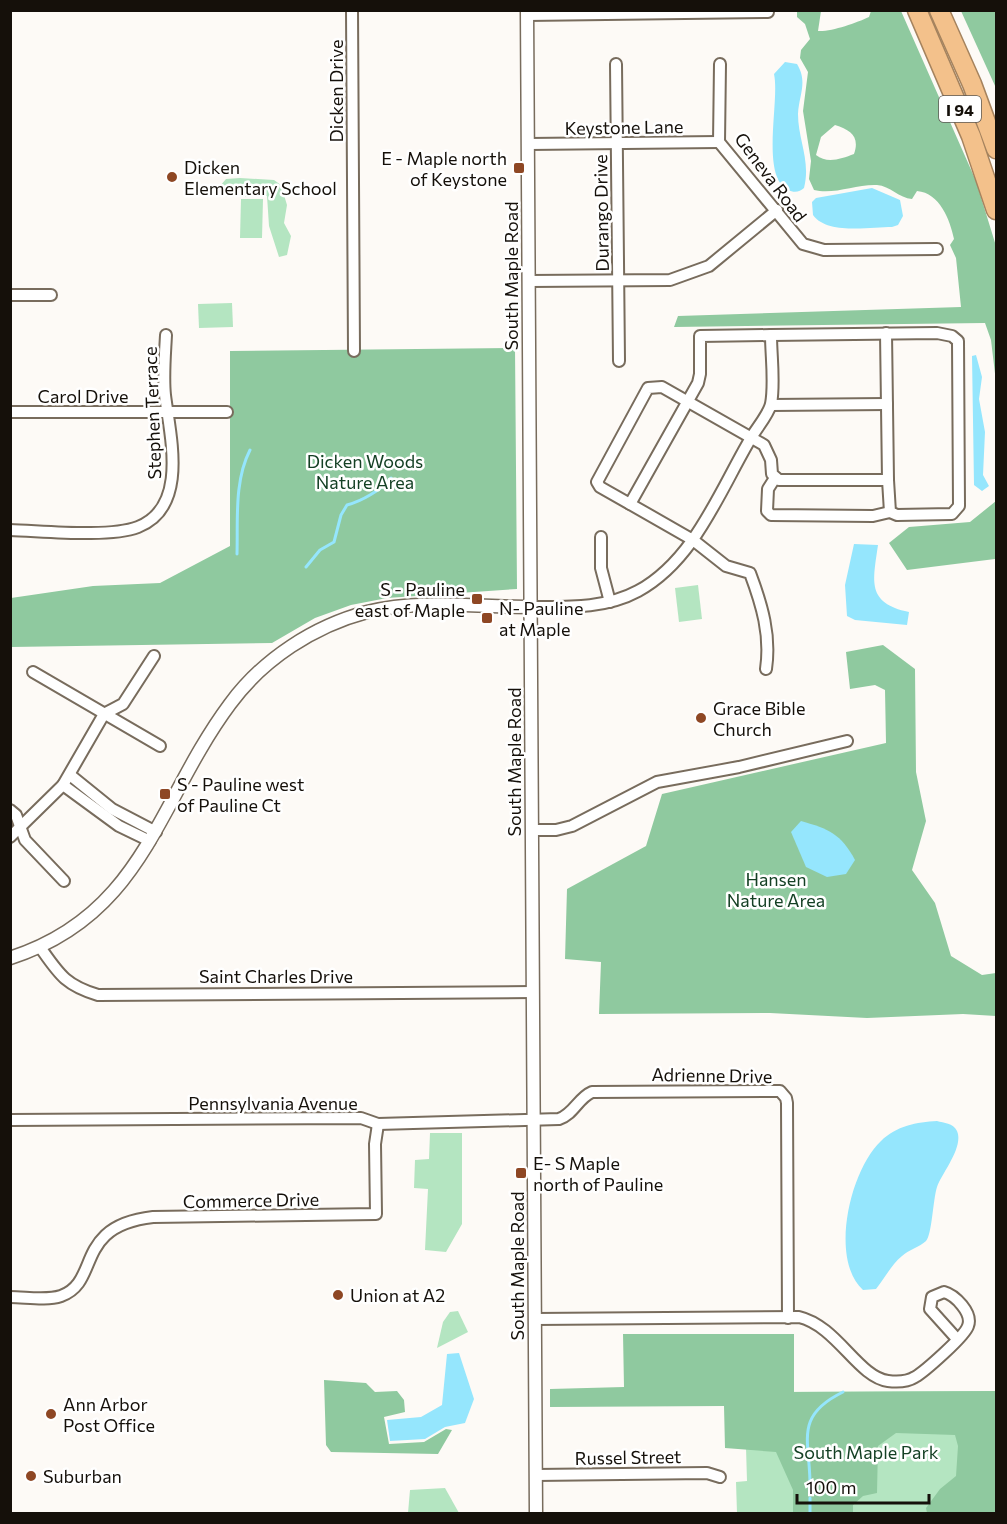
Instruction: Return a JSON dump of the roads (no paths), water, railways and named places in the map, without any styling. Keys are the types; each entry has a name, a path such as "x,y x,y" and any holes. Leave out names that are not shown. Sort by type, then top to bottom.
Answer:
{"highway":[{"name":"I 94","path":"917,10 968,127 996,210"},
{"name":"I 94","path":"939,10 972,84 996,149"}],"street":[{"name":"Dicken Drive","path":"352,10 354,351"},
{"path":"527,13 768,12"},
{"name":"South Maple Road","path":"527,13 536,1514"},
{"name":"Durango Drive","path":"616,64 619,361"},
{"name":"Geneva Road","path":"720,64 719,142 777,210 794,235 813,248 834,250 937,249"},
{"name":"Keystone Lane","path":"529,144 719,142"},
{"path":"529,281 670,280 709,266 777,210"},
{"path":"10,295 51,295"},
{"path":"886,333 890,512"},
{"path":"630,504 687,401 700,374 700,336 886,333 952,336 960,346 959,506 952,514 897,515 890,512 873,516 771,515 767,511 767,495 775,478 771,460 764,446 751,438 687,401 662,387 648,388 598,475 597,482 600,487 693,540 726,566 750,573 770,646 766,669"},
{"name":"Stephen Terrace","path":"10,530 115,532 138,527 153,519 164,508 171,490 169,413 165,394 166,335"},
{"path":"10,958 40,947 65,933 105,902 137,863 230,703 274,658 315,632 341,621 389,608 423,605 530,607 610,602 637,592 659,578 693,540 771,405 771,335"},
{"path":"771,405 887,404"},
{"name":"Carol Drive","path":"10,412 227,412"},
{"path":"775,478 784,482 888,480"},
{"path":"601,537 602,568 610,602"},
{"path":"10,837 63,785 104,714 123,704 154,656"},
{"path":"33,672 160,746"},
{"path":"532,830 556,830 572,826 657,782 740,767 847,741"},
{"path":"70,775 112,809 153,836"},
{"path":"63,785 119,826 153,836"},
{"path":"10,810 25,840 64,881"},
{"name":"Saint Charles Drive","path":"40,947 58,974 70,985 98,995 533,992"},
{"name":"Adrienne Drive","path":"534,1119 564,1117 586,1095 601,1091 774,1090 784,1094 787,1103 788,1317"},
{"name":"Pennsylvania Avenue","path":"10,1120 361,1118 378,1124 534,1119"},
{"name":"Commerce Drive","path":"10,1297 56,1297 72,1290 79,1282 98,1242 113,1228 131,1221 153,1217 376,1214 375,1144 378,1124"},
{"path":"535,1318 799,1317 818,1324 871,1374 890,1381 914,1377 957,1339"},
{"name":"Russel Street","path":"536,1475 707,1473 720,1477"}],"water":[{"path":"785,62 797,64 802,77 798,114 806,178 804,188 797,192 788,190 780,182 775,170 773,154 774,74"},
{"path":"872,188 900,200 903,216 898,225 839,228 820,221 813,215 812,202 816,198"},
{"path":"976,355 982,377 979,399 985,432 983,475 989,486 982,491 974,485 972,356"},
{"path":"854,544 878,545 874,580 876,589 885,603 909,612 907,625 855,620 847,616 845,585"},
{"path":"801,821 827,830 845,844 855,860 846,874 827,877 806,867 791,832"},
{"path":"937,1121 953,1126 957,1131 958,1145 937,1187 928,1237 926,1241 907,1252 891,1267 876,1289 863,1290 853,1276 847,1258 846,1237 848,1215 860,1172 870,1154 893,1132 922,1122"},
{"path":"459,1353 474,1399 465,1423 445,1427 425,1439 390,1441 387,1420 421,1417 442,1405 447,1354"}],"waterway":[{"path":"237,554 239,488 250,450"},
{"path":"306,567 320,550 334,542 341,515 347,505 371,494 391,478"},
{"path":"810,1488 807,1444 810,1421 816,1411 827,1401 843,1392"},
{"path":"810,1498 810,1514"}],"place":[{"name":"E - Maple north of Keystone","path":"519,168"},
{"name":"Dicken Elementary School","path":"172,177"},
{"name":"S - Pauline east of Maple","path":"477,599"},
{"name":"N- Pauline at Maple","path":"487,618"},
{"name":"Grace Bible Church","path":"701,718"},
{"name":"S - Pauline west of Pauline Ct","path":"165,794"},
{"name":"E- S Maple north of Pauline","path":"521,1173"},
{"name":"Union at A2","path":"338,1295"},
{"name":"Ann Arbor Post Office","path":"51,1414"},
{"name":"Suburban","path":"31,1476"}],"park label":[{"name":"Dicken Woods Nature Area","path":"365,471"},
{"name":"Hansen Nature Area","path":"776,889"},
{"name":"South Maple Park","path":"866,1452"}]}
